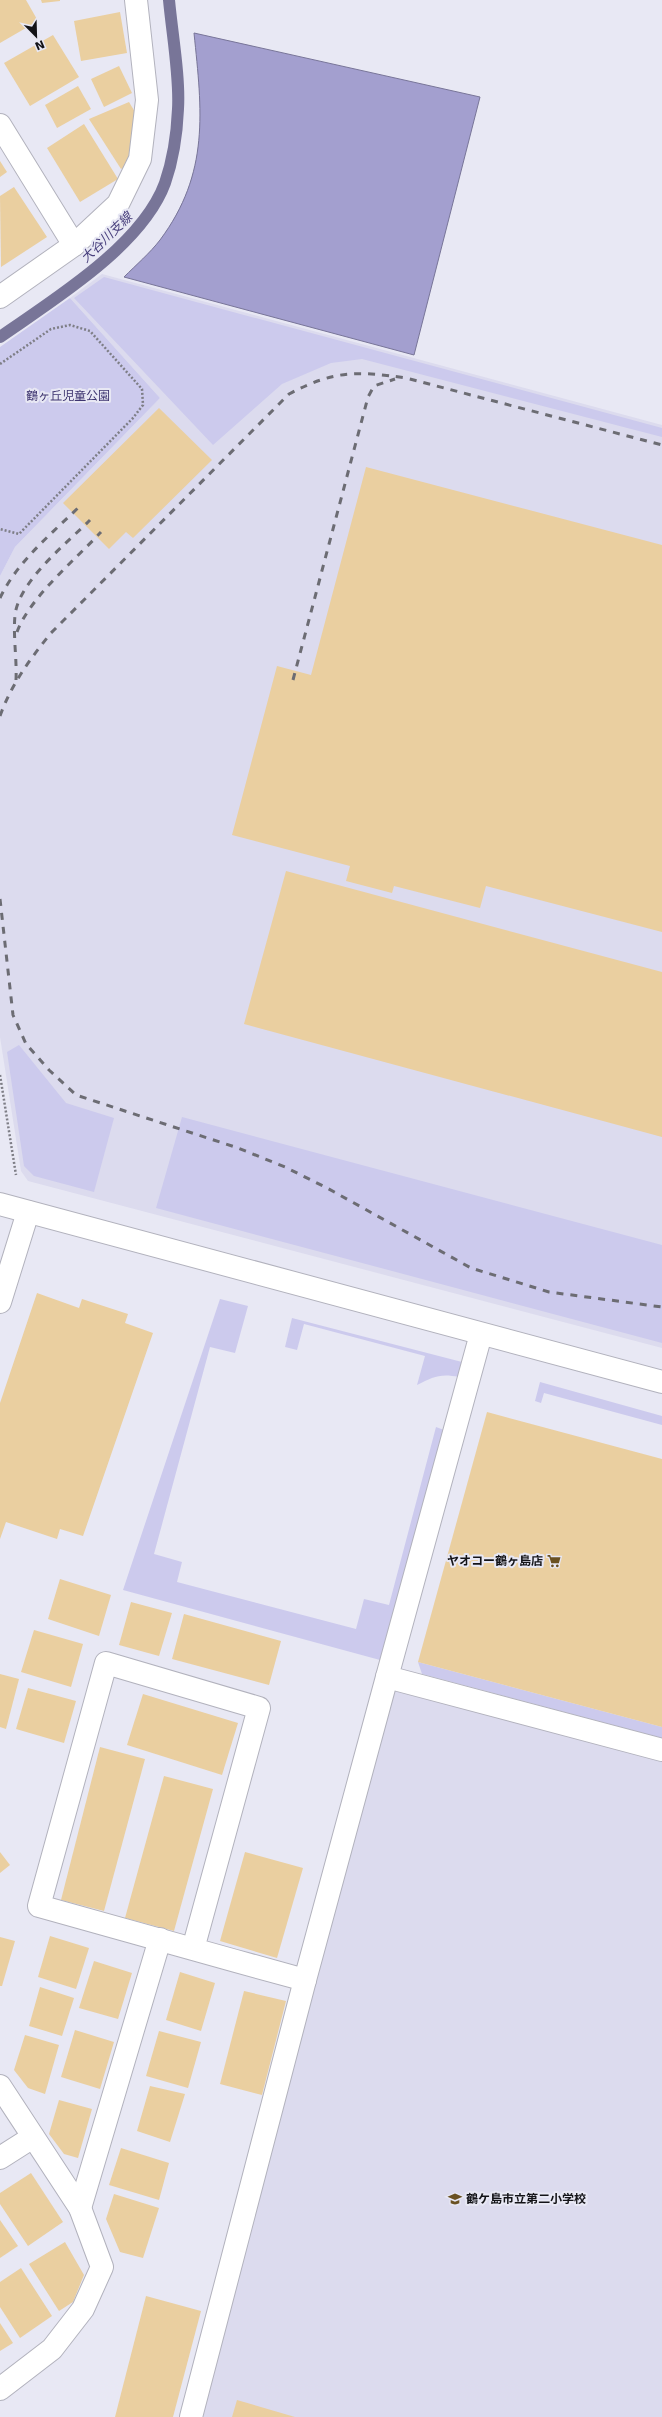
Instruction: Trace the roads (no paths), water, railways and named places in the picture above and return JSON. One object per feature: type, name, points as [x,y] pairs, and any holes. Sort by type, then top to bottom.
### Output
[{"type":"street","points":[[0,297],[74,246],[118,204],[140,159],[147,100],[136,0]]},
{"type":"street","points":[[0,125],[74,246]]},
{"type":"street","points":[[0,1204],[662,1382]]},
{"type":"street","points":[[0,1302],[28,1212]]},
{"type":"street","points":[[191,2417],[305,1980],[481,1334]]},
{"type":"street","points":[[193,1949],[259,1708],[106,1663],[38,1906],[160,1940],[305,1980]]},
{"type":"street","points":[[388,1677],[662,1750]]},
{"type":"street","points":[[80,2208],[160,1940]]},
{"type":"street","points":[[0,2086],[80,2208],[102,2267],[83,2309],[52,2349],[0,2389]]},
{"type":"street","points":[[0,2158],[33,2137]]},
{"type":"waterway","name":"大谷川支線","points":[[0,337],[69,289],[117,250],[137,228],[153,206],[165,183],[176,137],[178,96],[178,83],[169,0]]},
{"type":"railway","points":[[0,716],[15,683],[51,633],[289,394],[319,380],[346,374],[373,374],[406,378],[662,445]]},
{"type":"railway","points":[[293,680],[368,397],[374,386],[395,379]]},
{"type":"railway","points":[[0,598],[15,573],[25,561],[79,507]]},
{"type":"railway","points":[[16,680],[15,615],[18,602],[34,576],[90,520]]},
{"type":"railway","points":[[17,632],[23,619],[42,592],[101,532]]},
{"type":"railway","points":[[0,899],[13,1015],[26,1044],[49,1070],[76,1095],[238,1148],[285,1167],[327,1188],[471,1268],[549,1292],[662,1307]]},
{"type":"place","name":"ヤオコー鶴ヶ島店","points":[[554,1561]]},
{"type":"place","name":"鶴ケ島市立第二小学校","points":[[455,2199]]},
{"type":"park label","name":"鶴ヶ丘児童公園","points":[[68,396]]}]
